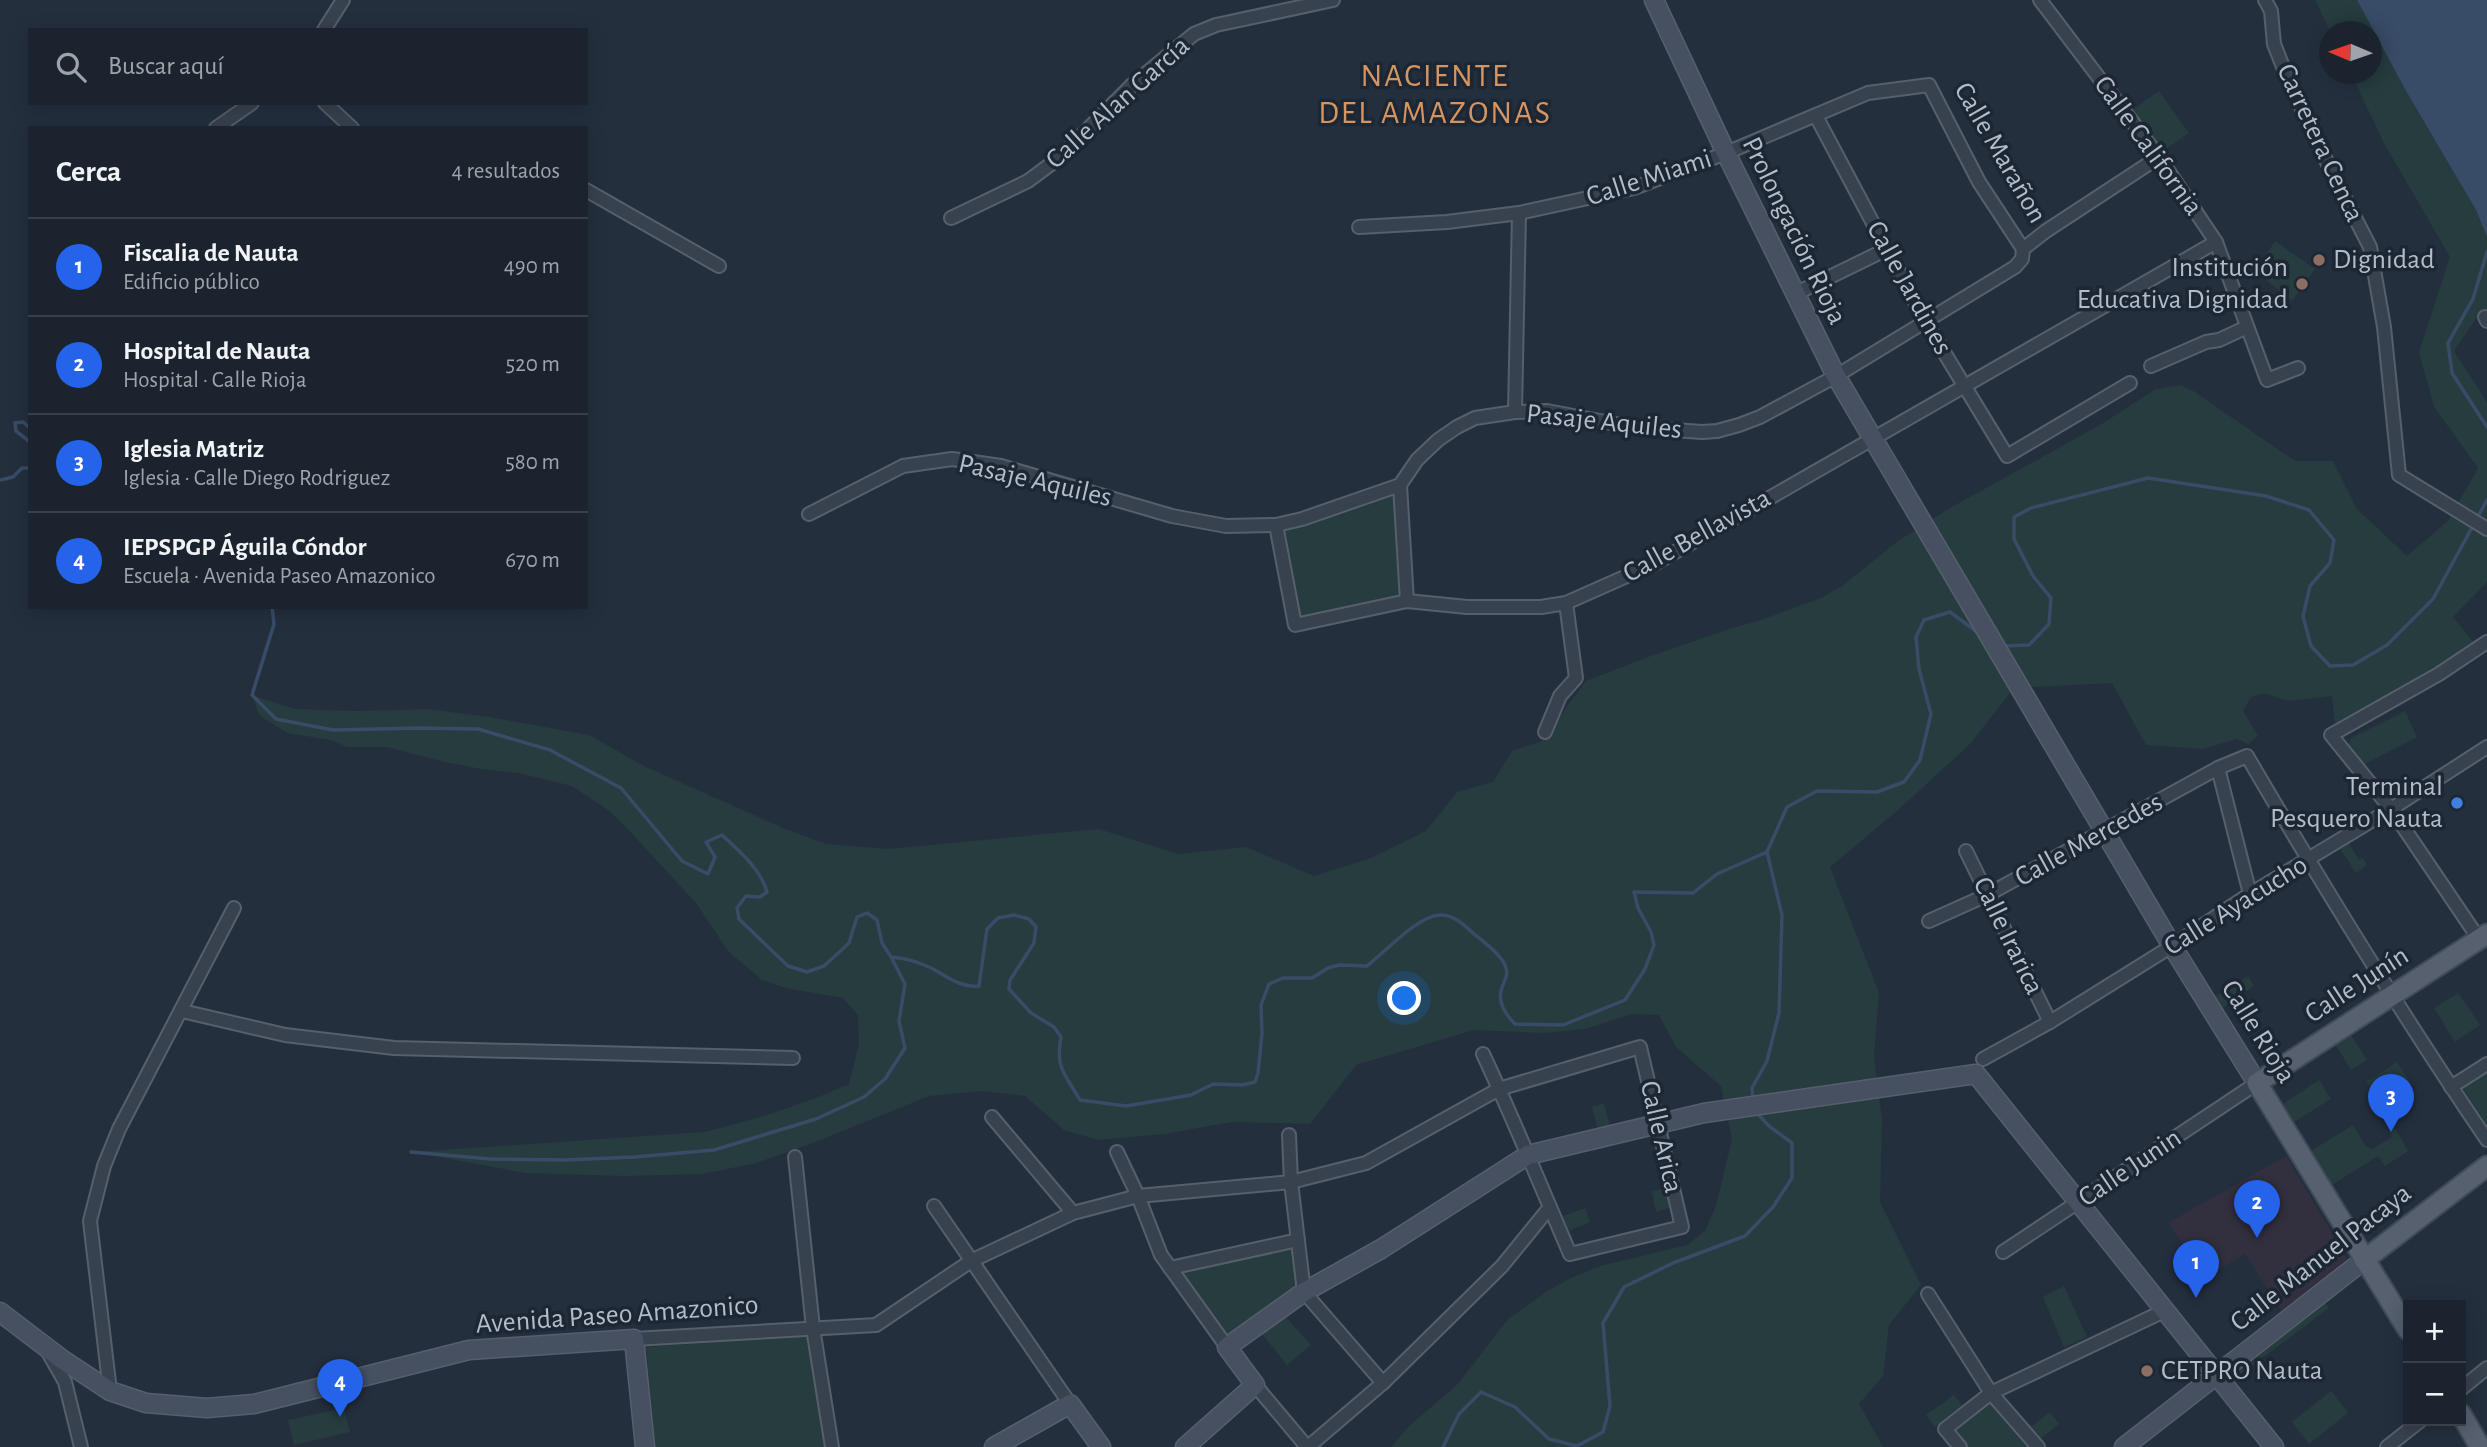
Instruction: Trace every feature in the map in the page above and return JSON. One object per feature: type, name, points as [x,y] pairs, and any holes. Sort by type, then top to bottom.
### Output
[{"type":"main road","name":"Calle Junín","points":[[2257,1083],[2484,941]]},
{"type":"main road","name":"Calle Rioja","points":[[2257,1083],[2403,1322]]},
{"type":"main road","name":"Calle Manuel Pacaya","points":[[2364,1260],[2487,1166]]},
{"type":"main road","points":[[2466,1423],[2480,1447]]},
{"type":"street","points":[[325,28],[342,0]]},
{"type":"street","name":"Calle Alan García","points":[[951,218],[1028,181],[1059,158],[1132,85],[1194,34],[1216,25],[1333,0]]},
{"type":"street","name":"Prolongación Rioja","points":[[1654,0],[1836,376],[2063,761]]},
{"type":"street","name":"Calle California","points":[[2040,0],[2160,157],[2216,242],[2267,380],[2298,368]]},
{"type":"street","name":"Carretera Cenca","points":[[2266,0],[2271,11],[2274,44],[2287,77],[2370,247],[2384,327],[2399,475],[2487,529]]},
{"type":"street","name":"Calle Miami","points":[[1359,227],[1437,223],[1519,214],[1634,188],[1726,153],[1868,93],[1928,85]]},
{"type":"street","name":"Calle Marañon","points":[[1928,85],[1984,188],[2023,246]]},
{"type":"street","points":[[219,126],[249,105]]},
{"type":"street","points":[[328,105],[350,126]]},
{"type":"street","name":"Calle Jardines","points":[[1816,116],[1925,321],[2007,456],[2130,383]]},
{"type":"street","name":"Pasaje Aquiles","points":[[809,514],[903,466],[952,458],[1001,466],[1172,516],[1226,526],[1276,525],[1335,509],[1400,485],[1417,460],[1457,427],[1475,418],[1515,412],[1547,411],[1632,427],[1717,432],[1760,417],[1836,376],[2015,267],[2022,259],[2023,246],[2160,157]]},
{"type":"street","points":[[588,191],[719,266]]},
{"type":"street","points":[[1515,412],[1519,214]]},
{"type":"street","name":"Calle Bellavista","points":[[1276,525],[1295,625],[1407,601],[1467,607],[1541,607],[1566,603],[1656,563],[1964,384],[2216,242]]},
{"type":"street","points":[[1795,294],[1887,249]]},
{"type":"street","points":[[2151,366],[2247,327]]},
{"type":"street","points":[[1400,485],[1407,601]]},
{"type":"street","points":[[1545,732],[1560,696],[1576,678],[1566,603]]},
{"type":"street","points":[[2484,941],[2391,809],[2331,735],[2439,674],[2487,642]]},
{"type":"street","name":"Calle Ayacucho","points":[[1983,1059],[2050,1022],[2487,747]]},
{"type":"street","name":"Calle Mercedes","points":[[1929,921],[1987,895],[2218,768],[2247,755],[2308,860]]},
{"type":"street","name":"Calle Rioja","points":[[2063,761],[2172,946],[2257,1083]]},
{"type":"street","points":[[2218,768],[2250,894]]},
{"type":"street","name":"Calle Irarica","points":[[1966,850],[2050,1022]]},
{"type":"street","points":[[2308,860],[2487,1140]]},
{"type":"street","points":[[110,1391],[90,1221],[104,1166],[119,1129],[234,908]]},
{"type":"street","points":[[181,1011],[285,1035],[394,1048],[793,1059]]},
{"type":"street","name":"Avenida Paseo Amazonico","points":[[0,1312],[110,1391],[146,1403],[207,1408],[254,1405],[469,1350],[876,1325],[971,1261],[1073,1213],[1138,1196],[1291,1182],[1366,1163],[1499,1089],[1640,1047]]},
{"type":"street","name":"Calle Arica","points":[[1550,1206],[1570,1254],[1682,1227],[1640,1047]]},
{"type":"street","points":[[1118,1152],[1161,1255],[1255,1385],[1308,1447],[1383,1383],[1502,1266],[1550,1206],[1483,1054]]},
{"type":"street","points":[[2451,1087],[2487,1064]]},
{"type":"street","points":[[1227,1347],[1304,1292],[1381,1249],[1528,1155],[1704,1113],[1976,1074],[2274,1447]]},
{"type":"street","name":"Calle Junin","points":[[2003,1252],[2257,1083]]},
{"type":"street","points":[[992,1117],[1073,1213]]},
{"type":"street","points":[[1289,1135],[1291,1182],[1304,1292],[1383,1383]]},
{"type":"street","points":[[794,1157],[813,1328],[832,1447]]},
{"type":"street","points":[[934,1206],[1101,1447]]},
{"type":"street","points":[[1170,1268],[1298,1240]]},
{"type":"street","name":"Calle Manuel Pacaya","points":[[2124,1447],[2364,1260]]},
{"type":"street","points":[[1928,1294],[1991,1393],[2038,1447]]},
{"type":"street","points":[[1960,1447],[1945,1429],[1991,1393],[2164,1311]]},
{"type":"street","points":[[634,1339],[645,1447]]},
{"type":"street","points":[[44,1346],[65,1382],[81,1447]]},
{"type":"street","points":[[2466,1385],[2487,1368]]},
{"type":"street","points":[[1185,1447],[1255,1385]]},
{"type":"street","points":[[994,1447],[1070,1404]]},
{"type":"street","points":[[2387,1447],[2414,1426]]},
{"type":"shaded area","points":[[2286,1156],[2346,1257],[2346,1262],[2282,1312],[2245,1254],[2206,1277],[2168,1223]]},
{"type":"green space","points":[[2315,0],[2357,0],[2368,21],[2325,21]]},
{"type":"green space","points":[[2382,46],[2476,210],[2487,237],[2487,314],[2483,308],[2454,351],[2487,402],[2487,582],[2453,617],[2475,644],[2450,662],[2335,726],[2332,696],[2288,701],[2264,693],[2251,697],[2243,711],[2258,736],[2248,744],[2237,739],[2203,749],[2146,745],[2112,683],[2014,688],[1970,744],[1897,811],[1830,867],[1879,993],[1874,1057],[1882,1120],[1880,1202],[1921,1285],[1889,1325],[1883,1376],[1859,1404],[1883,1447],[1391,1447],[1409,1426],[1457,1385],[1508,1319],[1546,1292],[1600,1266],[1687,1245],[1705,1231],[1716,1206],[1732,1139],[1721,1086],[1676,1047],[1659,1015],[1632,1014],[1585,1029],[1544,1033],[1474,1030],[1356,1065],[1310,1124],[1232,1122],[1164,1134],[1098,1140],[1064,1130],[1025,1096],[983,1091],[929,1096],[753,1164],[701,1174],[625,1176],[526,1173],[411,1152],[704,1132],[760,1117],[849,1084],[859,1044],[858,1015],[843,998],[786,988],[762,980],[729,952],[696,903],[624,825],[608,810],[572,786],[518,773],[441,761],[387,747],[347,747],[331,740],[287,733],[259,715],[252,695],[295,709],[427,709],[589,735],[646,767],[783,828],[826,844],[888,849],[1099,829],[1178,854],[1246,847],[1314,876],[1371,858],[1426,831],[1457,792],[1493,782],[1512,751],[1548,739],[1565,709],[1586,681],[1821,598],[1842,586],[1898,541],[1950,508],[2100,425],[2156,389],[2181,385],[2195,392],[2295,461],[2333,461],[2357,509],[2407,556],[2448,521],[2478,468],[2434,407],[2419,352],[2450,257],[2384,143],[2356,84],[2382,84]]},
{"type":"green space","points":[[2159,91],[2189,133],[2162,152],[2131,111]]},
{"type":"green space","points":[[2275,241],[2315,269],[2292,301],[2255,271]]},
{"type":"green space","points":[[1394,494],[1399,598],[1299,619],[1281,530]]},
{"type":"green space","points":[[2405,711],[2417,737],[2363,765],[2349,745],[2351,738]]},
{"type":"green space","points":[[2348,842],[2359,860],[2363,858],[2367,865],[2356,873],[2339,847]]},
{"type":"green space","points":[[2248,976],[2254,986],[2221,1009],[2214,997]]},
{"type":"green space","points":[[2458,993],[2480,1025],[2455,1042],[2434,1008]]},
{"type":"green space","points":[[2349,1032],[2367,1060],[2351,1070],[2334,1042]]},
{"type":"green space","points":[[2397,1062],[2411,1084],[2380,1103],[2366,1082]]},
{"type":"green space","points":[[2487,1071],[2487,1126],[2464,1086]]},
{"type":"green space","points":[[2319,1080],[2331,1099],[2291,1124],[2280,1106]]},
{"type":"green space","points":[[1604,1103],[1610,1127],[1598,1130],[1592,1107]]},
{"type":"green space","points":[[2353,1125],[2366,1147],[2372,1149],[2392,1137],[2389,1132],[2395,1128],[2408,1151],[2385,1166],[2378,1156],[2330,1186],[2309,1152]]},
{"type":"green space","points":[[1667,1188],[1672,1207],[1656,1212],[1652,1191]]},
{"type":"green space","points":[[1585,1208],[1590,1222],[1569,1231],[1563,1216]]},
{"type":"green space","points":[[1292,1246],[1299,1287],[1235,1334],[1225,1333],[1181,1271]]},
{"type":"green space","points":[[2064,1286],[2087,1337],[2064,1347],[2043,1297]]},
{"type":"green space","points":[[2324,1301],[2329,1308],[2233,1380],[2227,1374]]},
{"type":"green space","points":[[1284,1315],[1311,1345],[1287,1365],[1261,1333]]},
{"type":"green space","points":[[809,1336],[827,1447],[655,1447],[646,1347]]},
{"type":"green space","points":[[2331,1391],[2348,1413],[2309,1444],[2292,1422]]},
{"type":"green space","points":[[1954,1395],[1962,1405],[1935,1427],[1926,1415]]},
{"type":"green space","points":[[1989,1396],[2035,1447],[1967,1447],[1952,1428]]},
{"type":"green space","points":[[344,1408],[350,1432],[294,1445],[288,1420]]},
{"type":"green space","points":[[2050,1412],[2059,1424],[2039,1440],[2029,1428]]},
{"type":"water","points":[[2357,0],[2487,0],[2487,237],[2476,210],[2382,46],[2382,21],[2368,21]]},
{"type":"waterway","points":[[2487,252],[2473,299],[2448,343],[2452,373],[2487,427]]},
{"type":"waterway","points":[[28,426],[23,422],[15,423],[16,431],[28,440]]},
{"type":"waterway","points":[[0,480],[13,477],[22,468],[28,468]]},
{"type":"waterway","points":[[2003,646],[2029,645],[2049,624],[2051,598],[2033,576],[2014,539],[2014,517],[2031,508],[2148,478],[2266,496],[2309,510],[2334,540],[2330,563],[2310,586],[2303,616],[2311,646],[2330,666],[2353,665],[2387,645],[2433,599],[2487,500]]},
{"type":"waterway","points":[[272,609],[274,624],[252,695],[276,719],[333,730],[478,729],[550,750],[621,788],[682,861],[708,874],[715,857],[706,842],[722,835],[754,868],[767,892],[760,897],[746,896],[737,908],[739,919],[788,966],[807,972],[824,966],[849,943],[857,917],[867,913],[877,920],[882,943],[891,957],[920,963],[959,983],[979,986],[987,929],[998,918],[1014,915],[1029,919],[1036,927],[1034,943],[1010,980],[1009,989],[1031,1013],[1054,1027],[1061,1037],[1060,1064],[1080,1100],[1126,1106],[1191,1095],[1213,1084],[1242,1085],[1255,1082],[1262,1033],[1261,1005],[1269,984],[1283,978],[1312,978],[1339,965],[1367,966],[1413,927],[1433,916],[1452,917],[1460,922],[1503,961],[1507,972],[1501,1000],[1506,1013],[1515,1024],[1563,1025],[1625,1000],[1645,969],[1654,945],[1634,892],[1693,893],[1717,874],[1767,852]]},
{"type":"waterway","points":[[1753,1100],[1752,1088],[1767,1061],[1779,1013],[1782,915],[1767,852],[1787,807],[1817,791],[1877,792],[1904,782],[1920,760],[1931,714],[1919,669],[1916,637],[1924,620],[1950,612],[1981,635]]},
{"type":"waterway","points":[[411,1152],[490,1159],[635,1157],[714,1150],[816,1119],[864,1097],[885,1079],[905,1048],[899,1021],[905,984],[891,957]]},
{"type":"waterway","points":[[1443,1447],[1459,1414],[1481,1392],[1515,1407],[1549,1439],[1577,1446],[1603,1432],[1610,1406],[1603,1323],[1624,1287],[1673,1263],[1745,1236],[1773,1207],[1792,1178],[1792,1143],[1769,1126],[1755,1111]]},
{"type":"place","name":"Dignidad","points":[[2319,260]]},
{"type":"place","name":"Institución Educativa Dignidad","points":[[2302,284]]},
{"type":"place","name":"Terminal Pesquero Nauta","points":[[2457,803]]},
{"type":"place","name":"Iglesia Matriz","points":[[2391,1132]]},
{"type":"place","name":"Hospital de Nauta","points":[[2257,1238]]},
{"type":"place","name":"Fiscalia de Nauta","points":[[2196,1298]]},
{"type":"place","name":"CETPRO Nauta","points":[[2147,1371]]},
{"type":"place","name":"IEPSPGP Águila Cóndor","points":[[340,1417]]},
{"type":"district","name":"NACIENTE DEL AMAZONAS","points":[[1435,94]]}]
